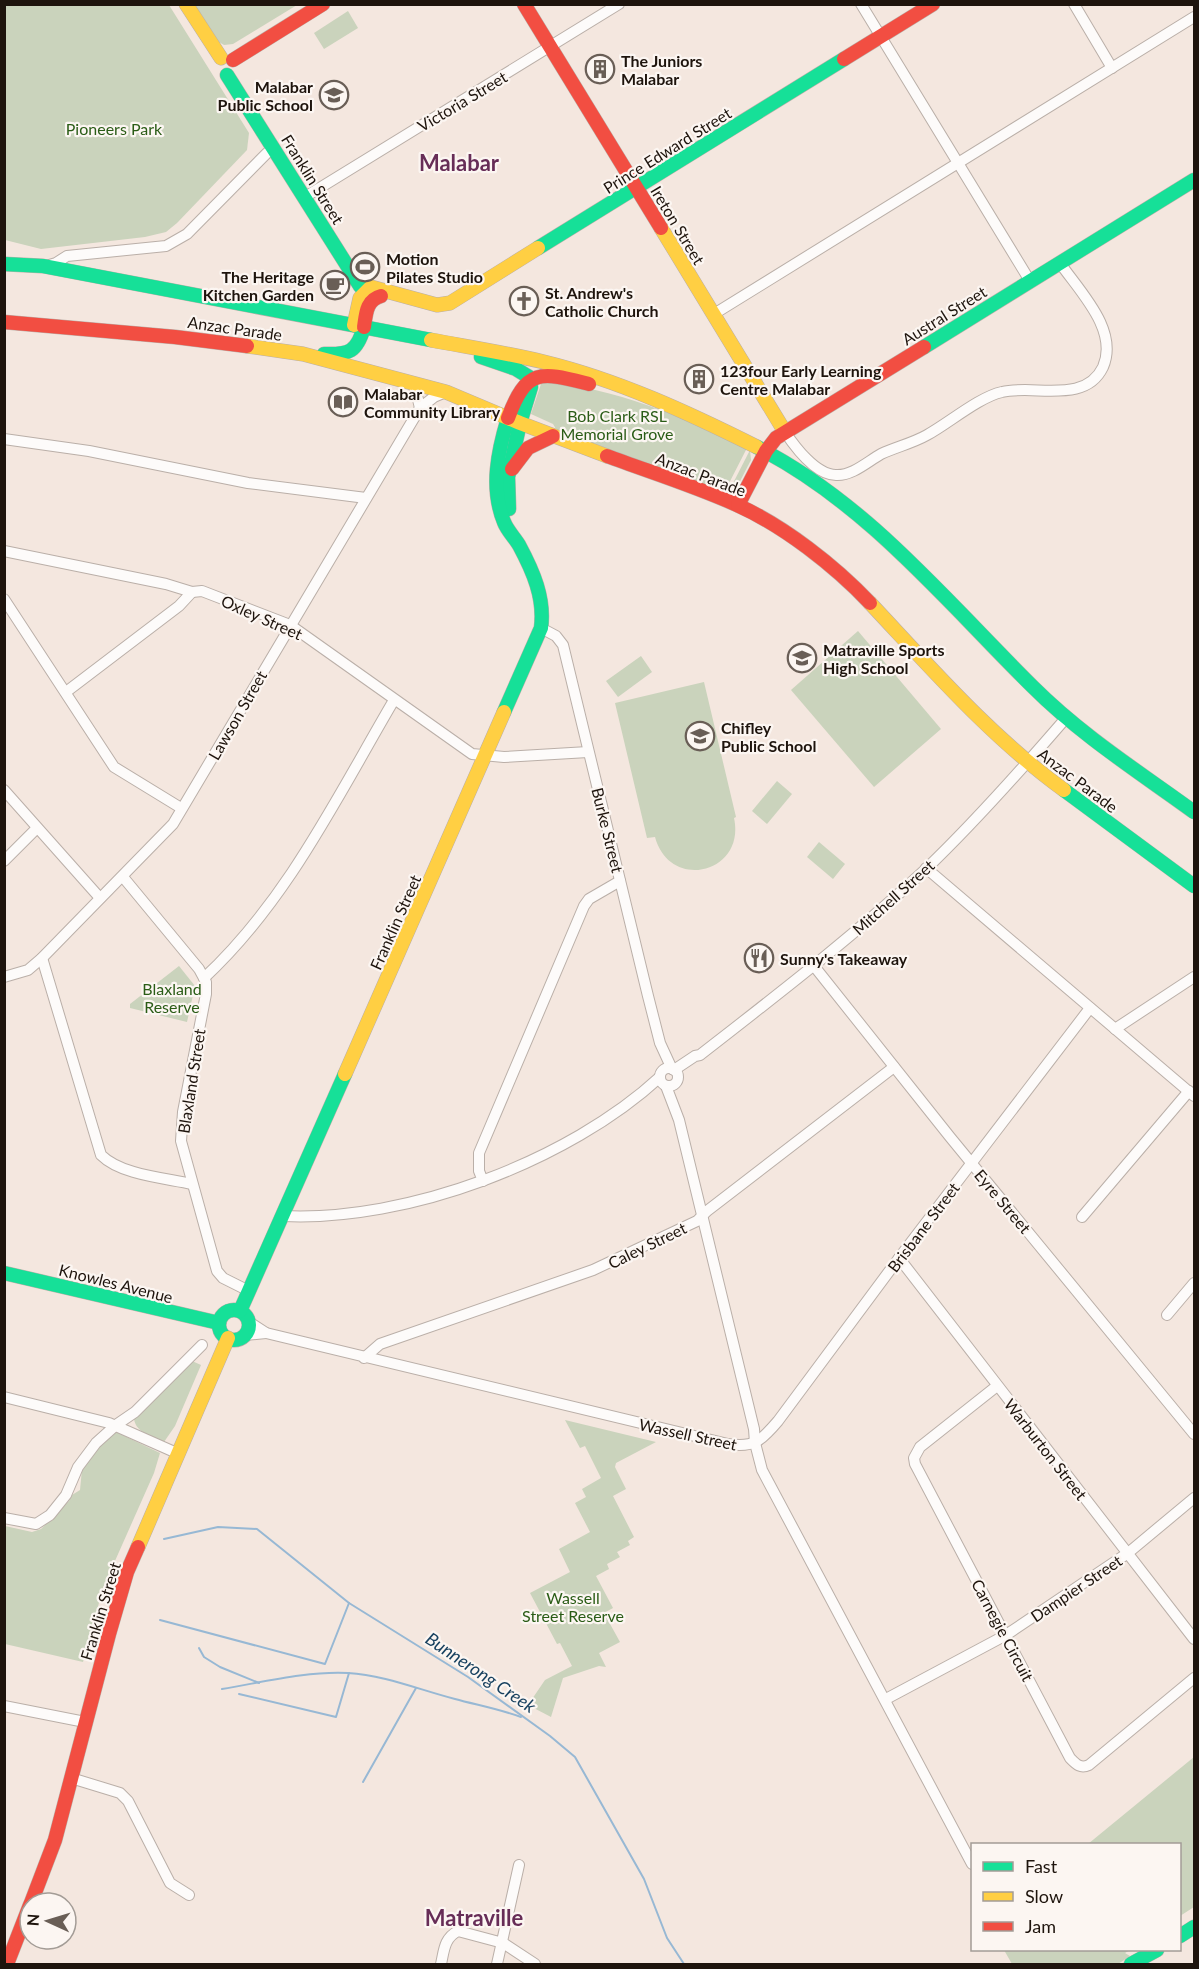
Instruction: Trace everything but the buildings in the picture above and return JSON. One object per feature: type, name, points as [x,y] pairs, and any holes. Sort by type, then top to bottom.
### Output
[{"type":"street","points":[[186,4],[227,59],[322,4]]},
{"type":"street","name":"Ireton Street","points":[[524,4],[785,432]]},
{"type":"street","name":"Victoria Street","points":[[305,197],[619,4]]},
{"type":"street","points":[[861,4],[1030,281]]},
{"type":"street","name":"Prince Edward Street","points":[[369,294],[374,287],[437,305],[450,303],[933,4]]},
{"type":"street","points":[[1074,4],[1112,68]]},
{"type":"street","points":[[714,314],[1194,17]]},
{"type":"street","name":"Franklin Street","points":[[227,59],[234,68],[232,73],[227,75],[360,286],[369,294]]},
{"type":"street","points":[[43,266],[56,263],[67,256],[166,246],[187,234],[267,153],[274,149]]},
{"type":"street","name":"Austral Street","points":[[738,505],[776,438],[1194,180]]},
{"type":"street","points":[[785,432],[818,468],[828,474],[838,476],[927,435],[997,393],[1010,390],[1072,390],[1089,382],[1104,364],[1107,347],[1106,333],[1101,321],[1060,262]]},
{"type":"street","name":"Anzac Parade","points":[[4,264],[43,266],[554,364],[625,387],[713,425],[814,480],[885,538],[960,610],[1033,687],[1066,718],[1194,813]]},
{"type":"street","points":[[369,294],[358,304],[359,326],[351,341],[351,351],[358,359],[391,376]]},
{"type":"street","name":"Anzac Parade","points":[[4,322],[175,337],[303,354],[446,392],[514,421],[738,505],[789,535],[834,569],[861,594],[966,705],[1027,763],[1194,886]]},
{"type":"street","points":[[439,341],[522,371],[530,381],[531,387],[514,421]]},
{"type":"street","points":[[303,354],[337,355],[351,351]]},
{"type":"street","points":[[530,381],[549,377],[625,387]]},
{"type":"street","points":[[412,382],[417,391],[420,408]]},
{"type":"street","name":"Lawson Street","points":[[4,977],[28,970],[42,958],[173,824],[420,408],[434,397],[446,392]]},
{"type":"street","name":"Franklin Street","points":[[514,421],[507,478],[507,500],[517,543]]},
{"type":"street","name":"Franklin Street","points":[[245,1323],[249,1291],[541,628],[543,611],[538,589],[505,523],[497,490],[498,462],[514,421]]},
{"type":"street","points":[[507,478],[524,450],[533,443],[553,436]]},
{"type":"street","points":[[4,438],[89,451],[248,483],[366,498]]},
{"type":"street","name":"Oxley Street","points":[[4,551],[192,591],[202,591],[290,625],[467,753],[486,756]]},
{"type":"street","points":[[66,692],[179,606],[192,591]]},
{"type":"street","points":[[4,599],[114,767],[181,808]]},
{"type":"street","name":"Burke Street","points":[[541,628],[556,636],[563,645],[754,1429],[755,1443]]},
{"type":"street","points":[[123,877],[204,978],[220,963],[261,915],[306,852],[394,700]]},
{"type":"street","name":"Mitchell Street","points":[[283,1216],[340,1215],[450,1193],[518,1168],[626,1106],[634,1104],[669,1078],[698,1061],[700,1055],[814,966],[926,868],[1027,763],[1066,718]]},
{"type":"street","points":[[486,756],[588,752]]},
{"type":"street","points":[[4,790],[100,898]]},
{"type":"street","points":[[4,861],[37,828]]},
{"type":"street","points":[[926,868],[1192,1094],[1082,1217]]},
{"type":"street","points":[[483,1181],[479,1171],[479,1153],[584,906],[589,899],[620,881]]},
{"type":"street","points":[[42,958],[101,1155],[119,1168],[192,1184]]},
{"type":"street","name":"Eyre Street","points":[[814,966],[971,1163],[1194,1434]]},
{"type":"street","points":[[1115,1029],[1194,977]]},
{"type":"street","name":"Blaxland Street","points":[[204,978],[206,994],[183,1112],[181,1141],[219,1275],[249,1291]]},
{"type":"street","name":"Brisbane Street","points":[[755,1443],[778,1421],[1090,1008]]},
{"type":"street","name":"Caley Street","points":[[364,1358],[380,1344],[602,1267],[702,1217],[894,1067]]},
{"type":"street","name":"Warburton Street","points":[[899,1258],[1194,1639]]},
{"type":"street","name":"Knowles Avenue","points":[[4,1273],[219,1323]]},
{"type":"street","points":[[1167,1315],[1194,1283]]},
{"type":"street","points":[[236,1310],[245,1323],[237,1339],[228,1338],[220,1330],[219,1323],[226,1312],[236,1310]]},
{"type":"street","name":"Wassell Street","points":[[245,1323],[266,1333],[364,1358],[728,1444],[742,1446],[755,1443],[762,1470],[971,1862]]},
{"type":"street","name":"Franklin Street","points":[[35,1891],[55,1840],[127,1572],[228,1338]]},
{"type":"street","points":[[4,1518],[36,1524],[42,1521],[66,1495],[78,1467],[96,1443],[135,1412],[202,1345]]},
{"type":"street","name":"Carnegie Circuit","points":[[998,1386],[920,1448],[914,1458],[915,1464],[1070,1758],[1077,1765],[1084,1767],[1089,1765],[1194,1677]]},
{"type":"street","points":[[4,1397],[95,1418],[116,1425],[179,1454]]},
{"type":"street","name":"Dampier Street","points":[[886,1699],[1006,1635],[1128,1553],[1194,1498]]},
{"type":"street","points":[[4,1706],[85,1722]]},
{"type":"street","points":[[71,1778],[120,1793],[128,1801],[170,1883],[189,1895]]},
{"type":"street","points":[[497,1965],[519,1865]]},
{"type":"street","points":[[1181,1935],[1194,1927]]},
{"type":"street","points":[[441,1965],[446,1941],[458,1931],[503,1943],[535,1965]]},
{"type":"street","name":"Franklin Street","points":[[7,1965],[18,1936]]},
{"type":"street","points":[[1131,1965],[1155,1951]]},
{"type":"green space","name":"Pioneers Park","points":[[4,5],[169,5],[249,133],[247,150],[166,232],[145,237],[41,249],[5,240]]},
{"type":"green space","points":[[195,5],[297,5],[233,44],[224,45],[219,42]]},
{"type":"green space","points":[[348,11],[358,28],[324,49],[314,33]]},
{"type":"green space","name":"Bob Clark RSL Memorial Grove","points":[[542,381],[596,390],[648,405],[747,448],[724,493],[556,429],[553,424],[531,414]]},
{"type":"green space","points":[[750,450],[751,460],[735,491],[728,493]]},
{"type":"green space","points":[[858,631],[941,729],[874,787],[791,690]]},
{"type":"green space","points":[[641,656],[652,672],[618,697],[606,681]]},
{"type":"green space","points":[[704,682],[736,817],[734,818],[735,837],[729,852],[718,863],[705,869],[690,870],[675,865],[663,854],[655,837],[647,838],[615,703]]},
{"type":"green space","points":[[777,781],[792,794],[767,824],[752,811]]},
{"type":"green space","points":[[819,842],[845,864],[833,879],[807,857]]},
{"type":"green space","name":"Blaxland Reserve","points":[[179,966],[195,986],[187,1022],[130,1008],[130,1004]]},
{"type":"green space","points":[[192,1361],[201,1365],[175,1426],[164,1442],[141,1431],[134,1419]]},
{"type":"green space","name":"Wassell Street Reserve","points":[[565,1420],[656,1442],[616,1463],[615,1467],[626,1489],[613,1496],[634,1537],[628,1541],[630,1545],[617,1552],[620,1557],[607,1564],[609,1569],[596,1576],[613,1608],[604,1613],[620,1642],[599,1653],[606,1667],[599,1666],[563,1678],[551,1717],[528,1705],[545,1680],[572,1666],[560,1643],[557,1644],[530,1593],[570,1572],[559,1549],[590,1532],[575,1503],[586,1497],[582,1489],[601,1478],[585,1446],[580,1448]]},
{"type":"green space","points":[[116,1432],[160,1453],[154,1473],[103,1588],[83,1662],[5,1644],[5,1526],[32,1532],[41,1529],[69,1501],[72,1495],[80,1490],[82,1469],[94,1452],[112,1433]]},
{"type":"green space","points":[[1194,1757],[1194,1907],[1181,1915],[1181,1843],[1089,1843]]},
{"type":"green space","points":[[1005,1951],[1128,1951],[1125,1953],[1130,1956],[1118,1964],[1012,1964]]},
{"type":"waterway","name":"Bunnerong Creek","points":[[164,1539],[218,1527],[257,1529],[349,1603],[468,1677],[550,1736],[575,1757],[644,1879],[667,1938],[684,1964]]},
{"type":"waterway","points":[[160,1620],[325,1664],[349,1603]]},
{"type":"waterway","points":[[199,1648],[204,1657],[220,1667],[259,1683]]},
{"type":"waterway","points":[[239,1694],[336,1717],[349,1673]]},
{"type":"waterway","points":[[222,1689],[301,1675],[361,1674],[521,1717]]},
{"type":"waterway","points":[[363,1782],[416,1688]]},
{"type":"traffic: fast","points":[[538,248],[844,59]]},
{"type":"traffic: fast","points":[[227,75],[360,286],[373,298]]},
{"type":"traffic: fast","points":[[924,347],[1194,180]]},
{"type":"traffic: fast","points":[[4,264],[43,266],[431,340]]},
{"type":"traffic: fast","points":[[324,354],[340,354],[351,350],[358,342],[364,327]]},
{"type":"traffic: fast","points":[[481,357],[516,369],[529,377],[531,387],[520,423]]},
{"type":"traffic: fast","points":[[504,712],[541,628],[542,617],[533,575],[519,545],[505,525],[497,496],[497,470],[508,418]]},
{"type":"traffic: fast","points":[[509,509],[508,477],[520,423]]},
{"type":"traffic: fast","points":[[757,447],[797,470],[870,525],[904,556],[1051,705],[1194,812]]},
{"type":"traffic: fast","points":[[1064,790],[1194,886]]},
{"type":"traffic: fast","points":[[240,1311],[345,1074]]},
{"type":"traffic: fast","points":[[4,1273],[219,1323]]},
{"type":"traffic: fast","points":[[234,1310],[245,1314],[249,1325],[245,1336],[234,1340],[223,1336],[219,1325],[223,1314],[234,1310]]},
{"type":"traffic: fast","points":[[1181,1935],[1194,1927]]},
{"type":"traffic: fast","points":[[1131,1964],[1155,1951]]},
{"type":"traffic: slow","points":[[186,4],[221,58]]},
{"type":"traffic: slow","points":[[661,228],[785,432]]},
{"type":"traffic: slow","points":[[354,325],[360,298],[371,287],[437,305],[450,303],[538,248]]},
{"type":"traffic: slow","points":[[431,340],[572,369],[679,410],[757,447]]},
{"type":"traffic: slow","points":[[247,346],[303,354],[446,392],[607,456]]},
{"type":"traffic: slow","points":[[870,603],[987,725],[1064,790]]},
{"type":"traffic: slow","points":[[345,1074],[504,712]]},
{"type":"traffic: slow","points":[[138,1547],[228,1338]]},
{"type":"traffic: jam","points":[[233,60],[323,4]]},
{"type":"traffic: jam","points":[[524,4],[661,228]]},
{"type":"traffic: jam","points":[[844,59],[933,4]]},
{"type":"traffic: jam","points":[[364,327],[370,304],[381,296]]},
{"type":"traffic: jam","points":[[4,322],[175,337],[247,346]]},
{"type":"traffic: jam","points":[[738,505],[766,451],[776,438],[924,347]]},
{"type":"traffic: jam","points":[[508,418],[522,389],[538,377],[559,377],[589,384]]},
{"type":"traffic: jam","points":[[512,469],[528,448],[553,436]]},
{"type":"traffic: jam","points":[[607,456],[737,505],[773,524],[808,548],[870,603]]},
{"type":"traffic: jam","points":[[36,1891],[55,1840],[109,1634],[127,1572],[138,1547]]},
{"type":"traffic: jam","points":[[7,1964],[18,1936]]},
{"type":"place","name":"The Juniors Malabar","points":[[600,69]]},
{"type":"place","name":"Malabar Public School","points":[[334,95]]},
{"type":"place","name":"Motion Pilates Studio","points":[[365,267]]},
{"type":"place","name":"The Heritage Kitchen Garden","points":[[335,285]]},
{"type":"place","name":"St. Andrew's Catholic Church","points":[[524,301]]},
{"type":"place","name":"123four Early Learning Centre Malabar","points":[[699,379]]},
{"type":"place","name":"Malabar Community Library","points":[[343,402]]},
{"type":"place","name":"Matraville Sports High School","points":[[802,658]]},
{"type":"place","name":"Chifley Public School","points":[[700,736]]},
{"type":"place","name":"Sunny's Takeaway","points":[[759,958]]},
{"type":"district","name":"Malabar","points":[[459,162]]},
{"type":"district","name":"Matraville","points":[[474,1917]]}]
